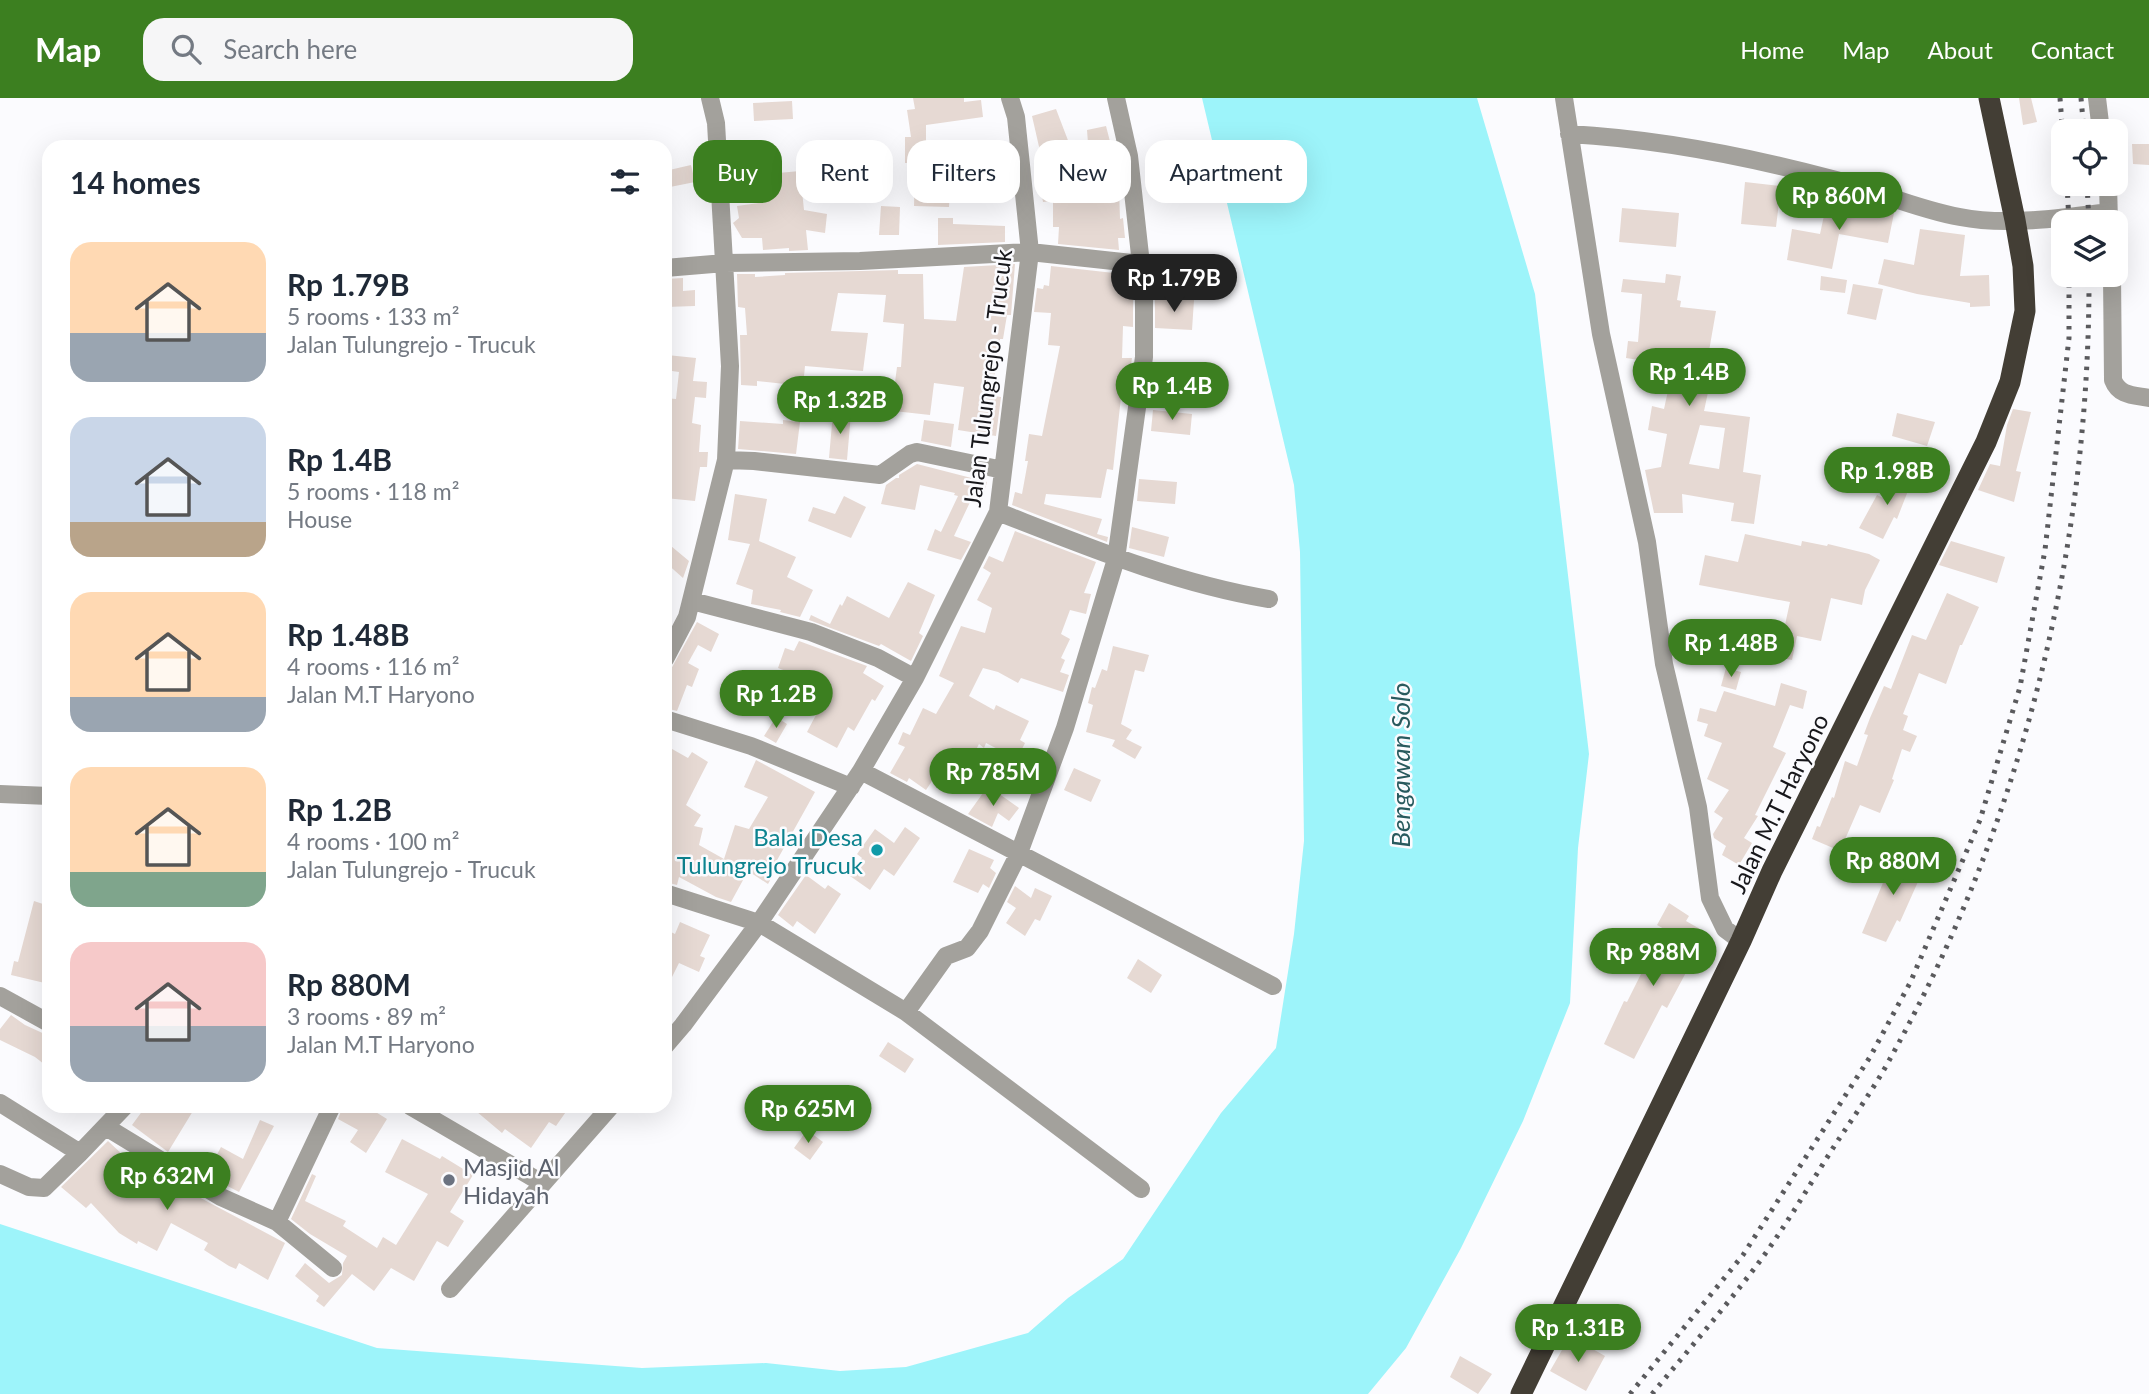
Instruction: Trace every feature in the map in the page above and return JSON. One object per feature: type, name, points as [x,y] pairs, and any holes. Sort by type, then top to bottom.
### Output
[{"type":"highway","name":"Jalan M.T Haryono","points":[[1521,1394],[1741,941],[1772,871],[1968,478],[2010,382],[2025,311],[2022,266],[1989,98]]},
{"type":"street","points":[[672,644],[687,617],[692,601],[726,460],[730,366],[716,123],[710,98]]},
{"type":"street","name":"Jalan Tulungrejo - Trucuk","points":[[672,1038],[759,923],[861,771],[915,678],[998,512],[1030,252],[1020,140],[1010,98]]},
{"type":"street","points":[[906,1012],[946,956],[967,948],[974,941],[1019,853],[1065,728],[1116,559],[1144,357],[1144,274],[1129,156],[1116,98]]},
{"type":"street","points":[[1564,98],[1601,334],[1647,541],[1664,664],[1698,807],[1710,898],[1725,929],[1741,941]]},
{"type":"street","points":[[2097,98],[2100,119]]},
{"type":"street","points":[[1569,134],[1620,137],[1747,159],[1832,179],[1961,218],[2051,219]]},
{"type":"street","points":[[672,267],[724,262],[860,261],[1030,252],[1141,264]]},
{"type":"street","points":[[2112,287],[2113,380],[2116,389],[2124,394],[2149,398]]},
{"type":"street","points":[[726,460],[880,475],[917,452],[1003,470]]},
{"type":"street","points":[[998,512],[1116,559],[1218,591],[1269,599]]},
{"type":"street","points":[[692,601],[811,632],[877,658],[915,678]]},
{"type":"street","points":[[672,721],[751,746],[850,787]]},
{"type":"street","points":[[861,771],[1273,986]]},
{"type":"street","points":[[0,794],[42,796]]},
{"type":"street","points":[[672,895],[759,923],[906,1012],[1141,1189]]},
{"type":"street","points":[[0,996],[42,1019]]},
{"type":"street","points":[[0,1103],[80,1153]]},
{"type":"street","points":[[0,1174],[29,1187],[44,1188],[119,1113]]},
{"type":"street","points":[[277,1222],[329,1113]]},
{"type":"street","points":[[422,1113],[542,1184]]},
{"type":"street","points":[[450,1289],[605,1113]]},
{"type":"street","points":[[106,1127],[221,1197],[277,1222],[333,1268]]},
{"type":"water","name":"Bengawan Solo","points":[[1202,98],[1477,98],[1535,294],[1589,754],[1578,848],[1570,1003],[1523,1121],[1461,1248],[1406,1348],[1368,1394],[0,1394],[0,1224],[377,1348],[642,1368],[766,1363],[840,1371],[906,1367],[1028,1333],[1068,1298],[1123,1259],[1221,1113],[1276,1048],[1294,934],[1304,841],[1300,552],[1294,485],[1227,203],[1307,203],[1307,140],[1212,140]]},
{"type":"building","points":[[913,98],[964,98],[964,102],[981,100],[983,117],[926,125],[926,140],[907,140],[905,163],[905,137],[911,137],[907,110],[915,109]]},
{"type":"building","points":[[2019,98],[2031,98],[2037,122],[2023,125]]},
{"type":"building","points":[[792,101],[793,119],[754,121],[753,103]]},
{"type":"building","points":[[1056,109],[1068,140],[1037,140],[1032,116]]},
{"type":"building","points":[[1106,126],[1110,140],[1088,140],[1087,130]]},
{"type":"building","points":[[2132,144],[2149,144],[2149,165],[2133,164]]},
{"type":"building","points":[[691,165],[693,182],[672,187],[672,169]]},
{"type":"building","points":[[796,171],[796,203],[803,203],[804,210],[827,214],[825,233],[806,230],[808,250],[763,250],[762,238],[742,238],[733,223],[739,218],[737,206],[782,203],[782,173]]},
{"type":"building","points":[[1745,182],[1781,186],[1776,227],[1741,224]]},
{"type":"building","points":[[1828,197],[1894,213],[1888,243],[1839,234],[1832,269],[1787,260],[1792,229],[1820,234]]},
{"type":"building","points":[[914,203],[949,203],[949,207],[914,206]]},
{"type":"building","points":[[1053,203],[1119,203],[1125,238],[1118,238],[1119,250],[1058,244],[1059,227],[1053,227]]},
{"type":"building","points":[[881,206],[900,207],[899,235],[879,235]]},
{"type":"building","points":[[1622,208],[1679,213],[1676,247],[1619,242]]},
{"type":"building","points":[[938,218],[953,218],[953,224],[1005,226],[1005,242],[938,245]]},
{"type":"building","points":[[1920,229],[1965,235],[1960,276],[1989,275],[1990,306],[1970,307],[1970,303],[1878,284],[1884,259],[1914,265]]},
{"type":"building","points":[[1015,264],[1011,315],[1007,315],[1003,339],[1000,339],[994,379],[997,379],[994,396],[1001,397],[996,436],[958,430],[964,387],[934,383],[930,415],[849,406],[851,385],[894,390],[897,367],[901,367],[904,324],[883,322],[886,295],[838,293],[831,331],[868,333],[863,371],[805,366],[803,386],[757,381],[757,386],[741,385],[740,335],[747,335],[745,308],[738,307],[737,274],[755,274],[755,277],[785,273],[898,270],[898,274],[923,274],[924,319],[956,321],[964,267]]},
{"type":"building","points":[[1051,266],[1123,274],[1123,280],[1133,281],[1133,327],[1123,326],[1122,358],[1132,358],[1129,379],[1123,379],[1113,470],[1107,469],[1101,498],[1046,494],[1044,504],[1102,519],[1097,534],[1108,537],[1107,542],[1012,505],[1015,492],[1022,494],[1028,461],[1025,461],[1029,434],[1042,436],[1060,346],[1048,345],[1051,313],[1034,312],[1037,288],[1049,286]]},
{"type":"building","points":[[1666,274],[1681,276],[1677,300],[1681,301],[1680,307],[1716,311],[1709,351],[1706,350],[1702,381],[1710,383],[1704,411],[1750,417],[1743,472],[1761,475],[1754,524],[1731,521],[1734,503],[1682,494],[1683,513],[1654,513],[1645,470],[1661,467],[1667,434],[1648,430],[1652,406],[1664,409],[1671,377],[1637,373],[1639,360],[1626,358],[1628,341],[1638,342],[1642,294],[1621,292],[1623,279],[1665,283]],"holes":[[[1700,425],[1725,428],[1719,469],[1689,464]]]},
{"type":"building","points":[[1821,276],[1847,280],[1845,293],[1820,290]]},
{"type":"building","points":[[683,278],[683,291],[695,290],[695,306],[672,307],[672,279]]},
{"type":"building","points":[[1853,284],[1883,289],[1876,320],[1847,314]]},
{"type":"building","points":[[1155,299],[1194,300],[1192,330],[1155,328]]},
{"type":"building","points":[[672,356],[696,358],[693,381],[707,382],[706,398],[695,397],[692,423],[701,425],[699,452],[708,452],[707,467],[700,467],[695,501],[672,499],[672,399],[676,399],[679,372],[672,371]]},
{"type":"building","points":[[2013,409],[2031,412],[2016,471],[2021,472],[2014,502],[1978,490],[1990,464],[2000,466],[2007,425]]},
{"type":"building","points":[[1153,410],[1192,414],[1190,435],[1151,431]]},
{"type":"building","points":[[833,412],[851,413],[847,460],[829,458]]},
{"type":"building","points":[[1897,413],[1935,422],[1927,446],[1892,436]]},
{"type":"building","points":[[783,420],[800,422],[796,454],[738,449],[740,421],[783,424]]},
{"type":"building","points":[[924,420],[954,424],[951,447],[921,441]]},
{"type":"building","points":[[917,464],[987,482],[981,503],[971,500],[954,536],[971,542],[961,560],[927,550],[935,529],[941,532],[958,496],[954,495],[955,493],[920,485],[915,510],[881,504],[886,485]]},
{"type":"building","points":[[1895,472],[1913,478],[1897,519],[1894,517],[1883,539],[1859,528],[1877,495],[1885,499]]},
{"type":"building","points":[[1139,479],[1177,482],[1175,504],[1137,501]]},
{"type":"building","points":[[735,494],[767,499],[759,541],[796,557],[787,577],[813,590],[800,617],[751,604],[753,590],[736,584],[750,544],[728,540]]},
{"type":"building","points":[[844,496],[866,507],[851,538],[808,521],[813,507],[835,514]]},
{"type":"building","points":[[1132,527],[1169,537],[1164,557],[1129,548]]},
{"type":"building","points":[[1015,531],[1096,562],[1084,593],[1091,594],[1086,614],[1070,610],[1061,634],[1070,639],[1061,658],[1065,660],[1060,672],[1069,675],[1063,692],[1021,678],[1018,683],[998,672],[983,668],[969,696],[994,710],[996,705],[1029,721],[1020,740],[1025,743],[1017,759],[986,743],[984,748],[979,744],[959,783],[938,772],[926,790],[909,778],[907,782],[890,773],[905,747],[898,744],[903,732],[910,735],[923,708],[936,714],[954,683],[939,676],[961,626],[985,633],[992,608],[977,600],[991,573],[983,568],[989,556],[1003,562]]},
{"type":"building","points":[[1745,534],[1801,546],[1802,541],[1827,546],[1828,544],[1869,554],[1880,560],[1865,590],[1862,605],[1831,598],[1821,641],[1797,636],[1792,660],[1758,654],[1761,639],[1781,643],[1790,602],[1699,585],[1705,555],[1738,562]]},
{"type":"building","points":[[1951,541],[2005,557],[1997,583],[1939,565]]},
{"type":"building","points":[[672,547],[689,561],[683,578],[672,568]]},
{"type":"building","points":[[908,582],[935,595],[919,633],[923,636],[911,661],[881,644],[879,646],[809,620],[811,615],[830,624],[847,596],[889,618]]},
{"type":"building","points":[[1947,593],[1979,607],[1960,645],[1946,684],[1919,673],[1903,714],[1908,716],[1903,730],[1917,736],[1910,752],[1902,749],[1892,779],[1894,780],[1880,813],[1860,805],[1840,851],[1812,839],[1832,797],[1834,798],[1845,761],[1857,766],[1868,735],[1864,734],[1884,686],[1891,689],[1912,635],[1926,640]]},
{"type":"building","points":[[697,622],[719,634],[711,652],[698,645],[688,663],[699,669],[692,687],[687,685],[677,711],[672,710],[672,667]]},
{"type":"building","points":[[799,641],[867,666],[863,673],[884,686],[875,701],[872,699],[854,731],[848,727],[837,748],[807,732],[818,711],[813,708],[815,706],[787,692],[796,675],[778,668],[785,648],[794,651]]},
{"type":"building","points":[[1113,646],[1149,655],[1144,672],[1135,670],[1121,724],[1132,730],[1126,739],[1142,747],[1135,759],[1112,746],[1115,740],[1086,732],[1093,705],[1088,703],[1092,687],[1095,688],[1102,669],[1107,671]]},
{"type":"building","points":[[1726,668],[1741,672],[1736,690],[1721,686]]},
{"type":"building","points":[[1781,683],[1807,691],[1803,709],[1790,705],[1773,747],[1786,753],[1755,815],[1758,816],[1744,838],[1752,843],[1739,865],[1722,855],[1726,846],[1714,838],[1713,834],[1723,818],[1714,812],[1729,790],[1707,779],[1722,743],[1704,736],[1708,724],[1697,721],[1700,708],[1716,712],[1724,691],[1775,706]]},
{"type":"building","points":[[776,717],[787,724],[776,743],[764,736]]},
{"type":"building","points":[[672,749],[688,758],[692,752],[708,762],[686,805],[701,815],[694,826],[703,828],[699,845],[724,859],[735,825],[749,829],[768,797],[744,787],[756,760],[815,792],[776,862],[779,864],[768,884],[748,871],[731,902],[679,877],[677,885],[672,884]]},
{"type":"building","points":[[1074,768],[1101,780],[1091,802],[1064,790]]},
{"type":"building","points":[[988,786],[1019,808],[1009,821],[998,813],[992,827],[968,814]]},
{"type":"building","points":[[905,827],[920,838],[894,876],[884,869],[870,890],[850,876],[862,858],[857,854],[875,829],[894,843]]},
{"type":"building","points":[[969,849],[994,860],[990,868],[996,873],[989,888],[983,884],[978,893],[953,882]]},
{"type":"building","points":[[1895,854],[1925,866],[1900,922],[1897,920],[1886,942],[1862,933]]},
{"type":"building","points":[[806,875],[825,889],[828,885],[841,894],[815,934],[797,921],[793,927],[778,915]]},
{"type":"building","points":[[1015,886],[1031,898],[1035,888],[1052,896],[1040,921],[1035,919],[1025,936],[1006,923],[1016,908],[1007,902]]},
{"type":"building","points":[[34,901],[42,904],[42,982],[11,975],[14,961],[18,962]]},
{"type":"building","points":[[1669,903],[1689,916],[1686,921],[1700,929],[1684,960],[1691,963],[1667,1008],[1662,1005],[1634,1059],[1604,1044],[1624,1001],[1627,1002],[1645,966],[1661,974],[1680,938],[1657,925]]},
{"type":"building","points":[[680,922],[710,935],[700,956],[705,958],[699,972],[679,963],[672,977],[672,932],[675,934]]},
{"type":"building","points":[[1138,959],[1162,975],[1151,993],[1127,978]]},
{"type":"building","points":[[11,1015],[42,1033],[42,1062],[0,1040],[0,1029]]},
{"type":"building","points":[[888,1042],[914,1059],[905,1073],[879,1056]]},
{"type":"building","points":[[141,1113],[192,1113],[168,1152],[132,1125]]},
{"type":"building","points":[[340,1113],[377,1113],[387,1119],[366,1153],[350,1142],[358,1130],[338,1119]]},
{"type":"building","points":[[478,1113],[565,1113],[556,1126],[549,1122],[531,1148],[505,1129],[502,1133]]},
{"type":"building","points":[[260,1120],[274,1126],[239,1192],[206,1175],[221,1147],[243,1159]]},
{"type":"building","points":[[807,1130],[823,1142],[810,1160],[794,1148]]},
{"type":"building","points":[[402,1139],[440,1159],[442,1156],[473,1175],[450,1212],[464,1221],[448,1247],[437,1241],[414,1281],[391,1268],[374,1291],[352,1274],[324,1307],[316,1301],[319,1296],[295,1276],[305,1263],[329,1283],[342,1275],[347,1256],[291,1219],[312,1174],[316,1176],[305,1201],[346,1221],[343,1226],[377,1248],[383,1237],[396,1245],[428,1194],[385,1172]]},
{"type":"building","points":[[108,1141],[140,1171],[145,1164],[156,1171],[153,1176],[182,1196],[187,1191],[285,1243],[268,1280],[239,1263],[236,1269],[229,1266],[204,1250],[208,1243],[171,1223],[157,1251],[138,1241],[137,1244],[119,1233],[91,1203],[86,1208],[61,1187]]},
{"type":"building","points":[[1570,1336],[1605,1356],[1586,1391],[1550,1371]]},
{"type":"building","points":[[1460,1356],[1492,1374],[1478,1394],[1450,1377]]},
{"type":"railway","points":[[2060,98],[2062,119]]},
{"type":"railway","points":[[2081,98],[2083,119]]},
{"type":"railway","points":[[2068,196],[2068,210]]},
{"type":"railway","points":[[2088,196],[2088,210]]},
{"type":"railway","points":[[1630,1394],[1743,1255],[1870,1057],[1910,983],[1980,820],[2020,687],[2045,550],[2069,338],[2069,287]]},
{"type":"railway","points":[[1652,1394],[1765,1254],[1878,1079],[1937,966],[1978,873],[2012,777],[2040,679],[2062,579],[2077,478],[2086,377],[2089,287]]},
{"type":"place","name":"Balai Desa Tulungrejo Trucuk","points":[[877,850]]},
{"type":"place","name":"Masjid Al Hidayah","points":[[449,1180]]}]
